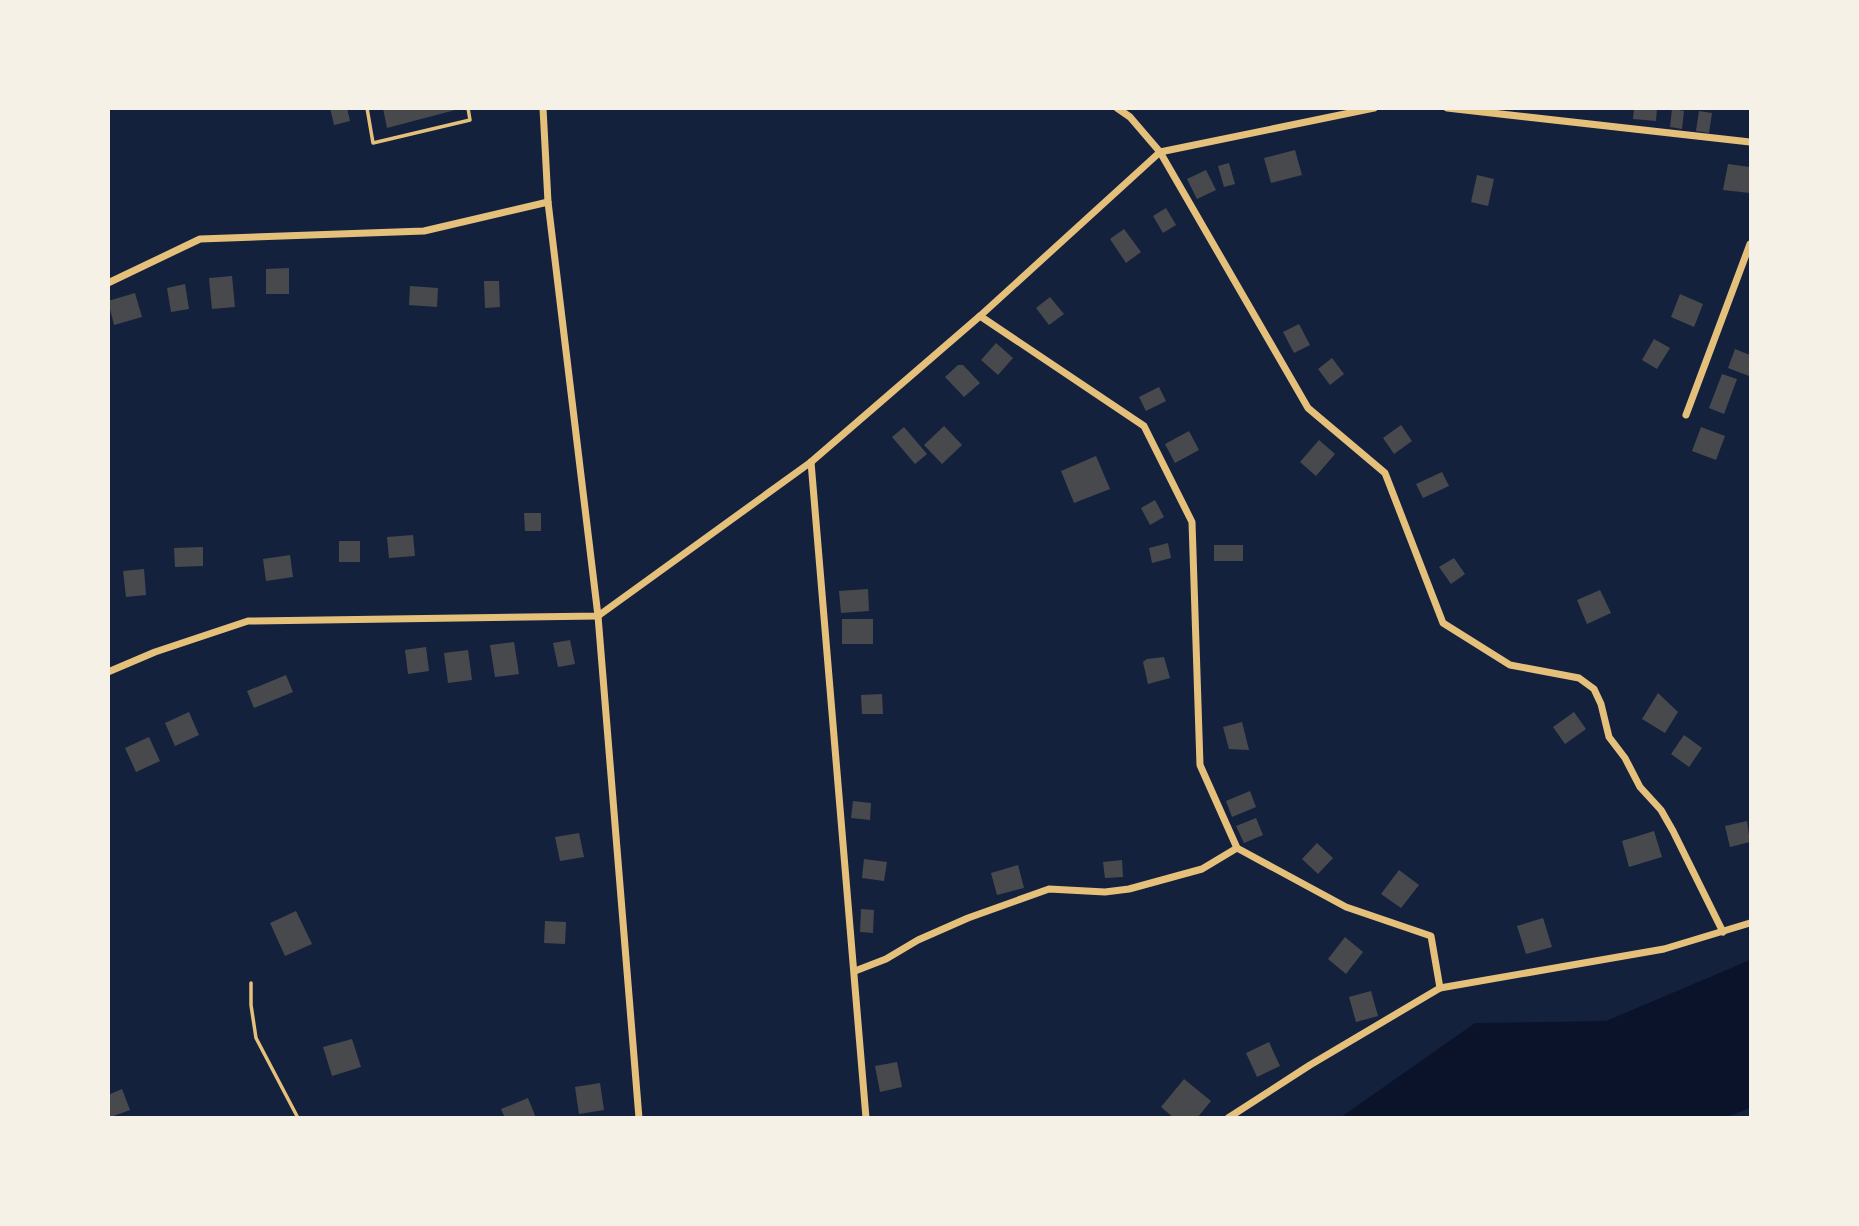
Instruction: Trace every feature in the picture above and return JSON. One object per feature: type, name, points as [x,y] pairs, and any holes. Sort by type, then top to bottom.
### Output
[{"type":"street","points":[[543,108],[548,202],[598,616],[639,1118]]},
{"type":"street","points":[[1117,108],[1130,117],[1160,152],[1308,408],[1385,472],[1443,623],[1510,665],[1579,678],[1594,690],[1601,704],[1609,737],[1625,758],[1640,787],[1661,810],[1723,932]]},
{"type":"street","points":[[1130,117],[1132,108]]},
{"type":"street","points":[[108,673],[155,652],[248,621],[598,616],[811,462],[980,316],[1160,152],[1374,108]]},
{"type":"street","points":[[1447,108],[1751,142]]},
{"type":"street","points":[[108,283],[200,239],[424,231],[548,202]]},
{"type":"street","points":[[1686,415],[1751,244]]},
{"type":"street","points":[[980,316],[1144,426],[1192,522],[1200,765],[1237,848],[1346,908],[1431,936],[1440,988]]},
{"type":"street","points":[[811,462],[866,1118]]},
{"type":"street","points":[[855,971],[886,959],[918,940],[1049,889],[1105,892],[1129,889],[1202,869],[1237,848]]},
{"type":"street","points":[[1228,1118],[1310,1065],[1440,988],[1664,949],[1751,923]]},
{"type":"lane","points":[[367,108],[373,144],[470,120],[468,108]]},
{"type":"lane","points":[[251,983],[256,1038],[298,1118]]},
{"type":"water","points":[[1750,960],[1750,1108],[1727,1117],[1341,1117],[1475,1023],[1606,1021]]},
{"type":"building","points":[[330,108],[347,108],[350,121],[334,125]]},
{"type":"building","points":[[383,108],[459,108],[459,109],[387,128]]},
{"type":"building","points":[[1634,108],[1657,108],[1656,121],[1633,119]]},
{"type":"building","points":[[1672,109],[1684,111],[1682,129],[1670,127]]},
{"type":"building","points":[[1699,111],[1712,113],[1709,133],[1696,131]]},
{"type":"building","points":[[1295,150],[1302,175],[1271,183],[1264,158]]},
{"type":"building","points":[[1229,163],[1235,184],[1224,187],[1218,166]]},
{"type":"building","points":[[1728,164],[1750,167],[1750,193],[1723,190]]},
{"type":"building","points":[[1206,170],[1216,190],[1197,199],[1187,179]]},
{"type":"building","points":[[1477,175],[1494,179],[1488,206],[1471,202]]},
{"type":"building","points":[[1166,208],[1176,225],[1163,233],[1153,216]]},
{"type":"building","points":[[1124,229],[1141,252],[1126,263],[1110,239]]},
{"type":"building","points":[[289,268],[289,294],[266,294],[266,269]]},
{"type":"building","points":[[232,276],[235,307],[212,309],[209,278]]},
{"type":"building","points":[[484,281],[499,281],[500,307],[485,308]]},
{"type":"building","points":[[185,284],[189,309],[171,312],[167,288]]},
{"type":"building","points":[[410,286],[438,288],[437,307],[409,305]]},
{"type":"building","points":[[135,293],[142,317],[114,325],[108,301]]},
{"type":"building","points":[[1680,294],[1703,304],[1694,327],[1671,317]]},
{"type":"building","points":[[1050,297],[1064,314],[1049,325],[1036,308]]},
{"type":"building","points":[[1299,324],[1310,345],[1294,353],[1283,332]]},
{"type":"building","points":[[1654,339],[1670,348],[1657,369],[1642,360]]},
{"type":"building","points":[[996,343],[1013,358],[998,375],[981,360]]},
{"type":"building","points":[[1735,349],[1750,355],[1749,376],[1728,368]]},
{"type":"building","points":[[1332,358],[1344,374],[1330,385],[1318,369]]},
{"type":"building","points":[[958,365],[963,365],[980,383],[964,397],[945,377]]},
{"type":"building","points":[[1722,374],[1737,379],[1724,414],[1709,408]]},
{"type":"building","points":[[1159,387],[1166,401],[1146,411],[1139,397]]},
{"type":"building","points":[[1401,425],[1412,441],[1394,454],[1383,438]]},
{"type":"building","points":[[944,426],[962,445],[942,464],[924,445]]},
{"type":"building","points":[[904,427],[927,454],[915,464],[892,437]]},
{"type":"building","points":[[1701,427],[1725,436],[1716,460],[1692,451]]},
{"type":"building","points":[[1189,431],[1199,450],[1175,463],[1165,444]]},
{"type":"building","points":[[1319,440],[1335,454],[1316,476],[1300,462]]},
{"type":"building","points":[[1096,456],[1110,489],[1074,503],[1061,471]]},
{"type":"building","points":[[1442,472],[1449,486],[1423,498],[1416,484]]},
{"type":"building","points":[[1155,500],[1164,517],[1150,525],[1141,508]]},
{"type":"building","points":[[524,513],[541,513],[541,531],[525,531]]},
{"type":"building","points":[[413,535],[415,556],[389,558],[387,537]]},
{"type":"building","points":[[339,541],[360,541],[360,562],[339,562]]},
{"type":"building","points":[[1168,543],[1171,558],[1152,563],[1149,548]]},
{"type":"building","points":[[1214,545],[1243,545],[1243,561],[1214,561]]},
{"type":"building","points":[[203,547],[203,566],[175,567],[174,548]]},
{"type":"building","points":[[290,555],[293,577],[266,581],[263,559]]},
{"type":"building","points":[[1454,558],[1465,574],[1451,584],[1439,567]]},
{"type":"building","points":[[144,569],[146,595],[126,597],[123,571]]},
{"type":"building","points":[[868,589],[869,611],[841,613],[839,591]]},
{"type":"building","points":[[1600,590],[1611,613],[1587,624],[1577,600]]},
{"type":"building","points":[[842,619],[873,619],[873,644],[842,644]]},
{"type":"building","points":[[570,640],[575,664],[558,667],[553,643]]},
{"type":"building","points":[[514,642],[519,674],[495,677],[490,645]]},
{"type":"building","points":[[426,647],[429,671],[408,674],[405,650]]},
{"type":"building","points":[[468,650],[472,680],[448,683],[444,653]]},
{"type":"building","points":[[1164,657],[1170,678],[1148,684],[1143,662]]},
{"type":"building","points":[[286,675],[293,692],[254,708],[247,691]]},
{"type":"building","points":[[1658,693],[1678,712],[1665,733],[1642,719]]},
{"type":"building","points":[[882,694],[883,714],[862,714],[861,695]]},
{"type":"building","points":[[189,712],[199,735],[175,746],[165,723]]},
{"type":"building","points":[[1574,712],[1586,729],[1565,744],[1553,727]]},
{"type":"building","points":[[1242,722],[1249,750],[1229,749],[1223,727]]},
{"type":"building","points":[[1684,735],[1702,748],[1689,767],[1671,754]]},
{"type":"building","points":[[149,737],[160,761],[136,772],[125,748]]},
{"type":"building","points":[[1250,791],[1256,807],[1232,817],[1226,801]]},
{"type":"building","points":[[853,801],[871,803],[870,820],[851,818]]},
{"type":"building","points":[[1256,818],[1263,835],[1244,843],[1236,826]]},
{"type":"building","points":[[1747,821],[1750,842],[1730,847],[1725,826]]},
{"type":"building","points":[[1654,831],[1662,857],[1629,867],[1622,841]]},
{"type":"building","points":[[579,833],[584,857],[560,861],[555,837]]},
{"type":"building","points":[[1317,843],[1333,858],[1318,874],[1302,859]]},
{"type":"building","points":[[864,859],[887,862],[884,881],[862,878]]},
{"type":"building","points":[[1122,860],[1123,877],[1105,878],[1103,862]]},
{"type":"building","points":[[1018,865],[1024,888],[997,895],[991,873]]},
{"type":"building","points":[[1399,870],[1419,885],[1401,908],[1381,894]]},
{"type":"building","points":[[861,909],[874,910],[873,933],[860,932]]},
{"type":"building","points":[[296,911],[312,944],[285,956],[270,923]]},
{"type":"building","points":[[1543,918],[1552,947],[1526,954],[1517,926]]},
{"type":"building","points":[[545,921],[566,922],[565,944],[544,943]]},
{"type":"building","points":[[1345,937],[1363,952],[1346,974],[1328,959]]},
{"type":"building","points":[[1371,991],[1378,1016],[1356,1022],[1349,997]]},
{"type":"building","points":[[352,1039],[361,1067],[332,1076],[323,1047]]},
{"type":"building","points":[[1269,1042],[1280,1066],[1257,1077],[1246,1053]]},
{"type":"building","points":[[897,1062],[902,1087],[880,1092],[875,1066]]},
{"type":"building","points":[[1184,1079],[1211,1101],[1197,1118],[1174,1118],[1161,1107]]},
{"type":"building","points":[[600,1083],[604,1110],[579,1114],[575,1087]]},
{"type":"building","points":[[122,1089],[130,1110],[108,1118],[108,1095]]},
{"type":"building","points":[[528,1098],[536,1118],[505,1118],[501,1109]]}]
